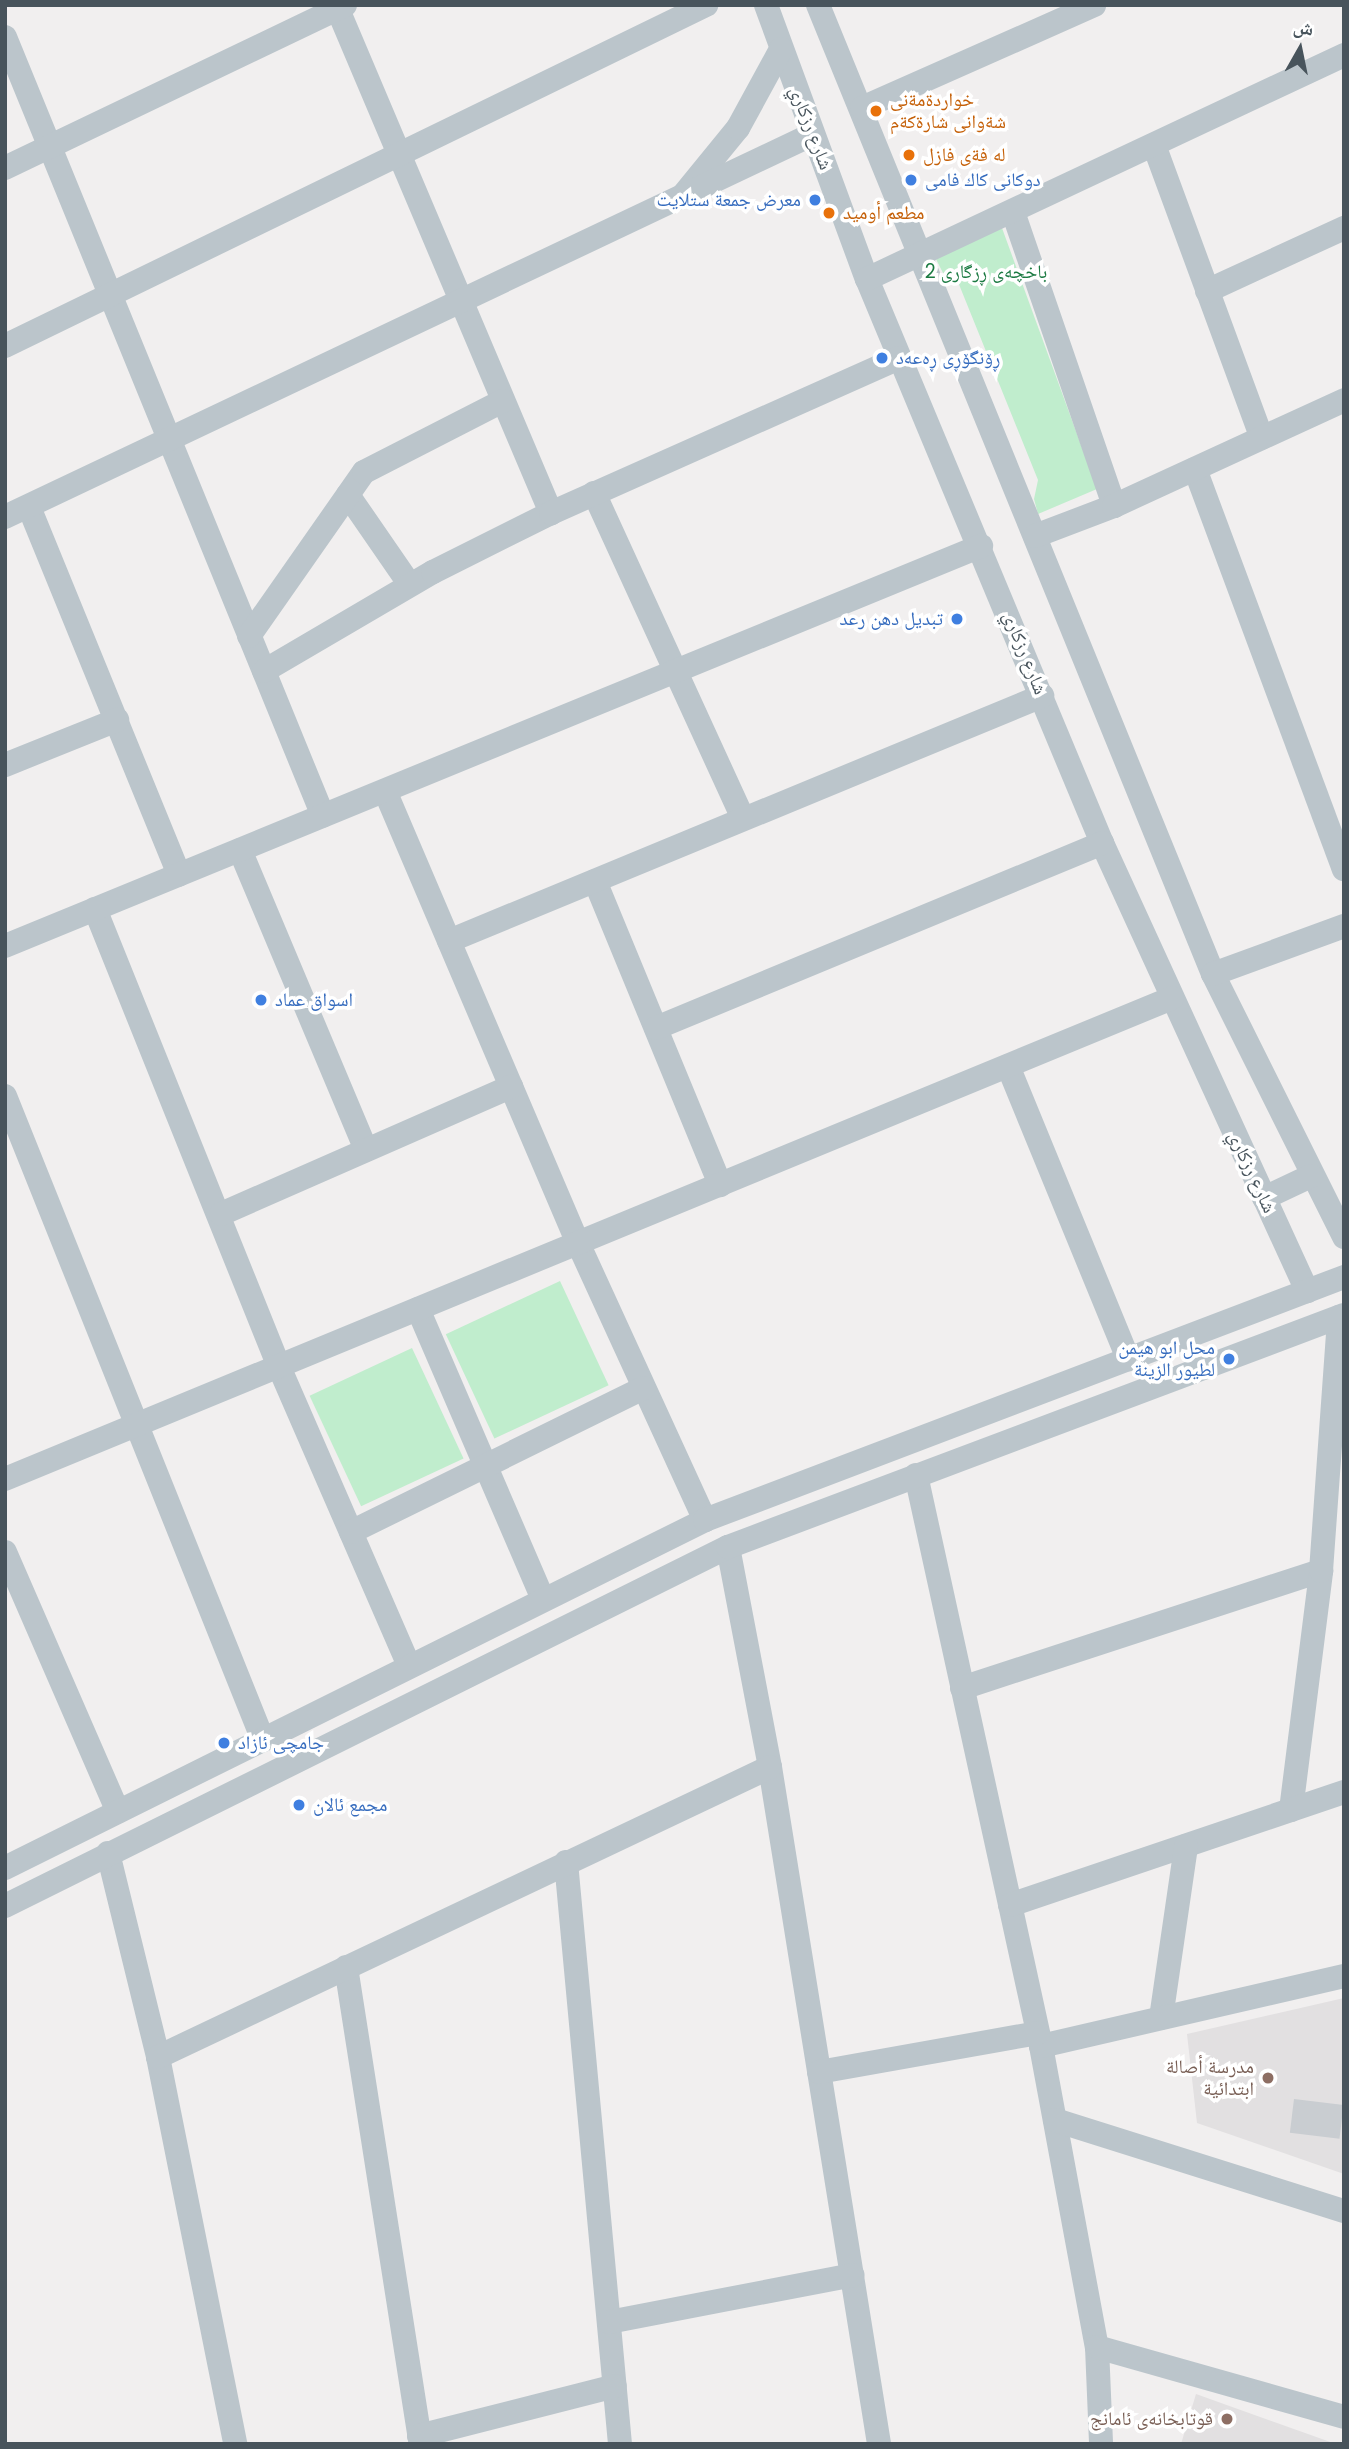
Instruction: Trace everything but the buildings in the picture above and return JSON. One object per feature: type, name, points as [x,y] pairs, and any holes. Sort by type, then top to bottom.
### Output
[{"type":"street","points":[[5,346],[706,5]]},
{"type":"street","name":"شارع رزكاري","points":[[766,5],[867,279],[981,546],[1102,844],[1307,1291]]},
{"type":"street","points":[[818,5],[1213,974],[1344,1237]]},
{"type":"street","points":[[862,108],[1094,5]]},
{"type":"street","points":[[5,168],[339,7],[551,513]]},
{"type":"street","points":[[5,37],[323,816]]},
{"type":"street","points":[[678,201],[738,128],[781,49]]},
{"type":"street","points":[[867,279],[919,257],[1344,55]]},
{"type":"street","points":[[5,517],[678,201],[813,134]]},
{"type":"street","points":[[1154,145],[1262,438]]},
{"type":"street","points":[[1013,212],[1114,506]]},
{"type":"street","points":[[1207,290],[1344,228]]},
{"type":"street","points":[[264,671],[410,585],[551,513],[899,358]]},
{"type":"street","points":[[1035,536],[1114,506],[1344,400]]},
{"type":"street","points":[[249,636],[364,472],[503,401]]},
{"type":"street","points":[[1195,469],[1344,869]]},
{"type":"street","points":[[594,493],[743,819]]},
{"type":"street","points":[[348,495],[410,585]]},
{"type":"street","points":[[29,507],[179,875]]},
{"type":"street","points":[[5,946],[677,673],[981,546]]},
{"type":"street","points":[[449,941],[1042,696]]},
{"type":"street","points":[[5,765],[117,720]]},
{"type":"street","points":[[385,790],[578,1243],[705,1520]]},
{"type":"street","points":[[656,1028],[1102,844]]},
{"type":"street","points":[[240,850],[366,1150]]},
{"type":"street","points":[[595,881],[720,1185]]},
{"type":"street","points":[[95,909],[222,1214],[280,1369],[409,1665]]},
{"type":"street","points":[[1213,974],[1344,926]]},
{"type":"street","points":[[5,1479],[280,1369],[418,1309],[1172,998]]},
{"type":"street","points":[[1008,1066],[1128,1359]]},
{"type":"street","points":[[222,1214],[511,1087]]},
{"type":"street","points":[[5,1096],[263,1740]]},
{"type":"street","points":[[1264,1198],[1311,1175]]},
{"type":"street","points":[[5,1868],[705,1520],[1344,1277]]},
{"type":"street","points":[[418,1309],[543,1599]]},
{"type":"street","points":[[5,1906],[728,1546],[1342,1316],[1321,1571],[1291,1810]]},
{"type":"street","points":[[351,1532],[644,1388]]},
{"type":"street","points":[[916,1475],[1040,2040],[1097,2347],[1101,2444]]},
{"type":"street","points":[[814,1477],[825,1509]]},
{"type":"street","points":[[728,1546],[770,1767],[879,2444]]},
{"type":"street","points":[[5,1552],[118,1812]]},
{"type":"street","points":[[962,1688],[1321,1571]]},
{"type":"street","points":[[158,2057],[770,1767]]},
{"type":"street","points":[[1010,1905],[1344,1793]]},
{"type":"street","points":[[1161,2018],[1186,1846]]},
{"type":"street","points":[[108,1853],[158,2057],[235,2444]]},
{"type":"street","points":[[566,1862],[615,2386],[624,2442]]},
{"type":"street","points":[[346,1968],[420,2440],[615,2386]]},
{"type":"street","points":[[819,2072],[1040,2040],[1161,2018],[1344,1976]]},
{"type":"street","points":[[1055,2120],[1344,2211]]},
{"type":"street","points":[[609,2322],[852,2275]]},
{"type":"street","points":[[1097,2347],[1344,2417]]},
{"type":"shaded area","name":"مدرسة أصالة ابتدائية","points":[[1344,1998],[1344,2174],[1197,2123],[1187,2034]]},
{"type":"shaded area","name":"قوتابخانەى ئامانج","points":[[1196,2394],[1336,2444],[1181,2444]]},
{"type":"green space","name":"باخچەی ڕزگاری 2","points":[[1002,228],[1097,489],[1038,514],[1034,499],[1038,480],[958,282],[943,273],[936,259]]},
{"type":"green space","points":[[560,1281],[609,1385],[494,1438],[446,1334]]},
{"type":"green space","points":[[412,1348],[464,1459],[361,1506],[310,1396]]},
{"type":"place","name":"خواردةمةنى شةوانى شارةكةم","points":[[876,111]]},
{"type":"place","name":"له فةى فازل","points":[[909,155]]},
{"type":"place","name":"دوكانى كاك فامى","points":[[911,180]]},
{"type":"place","name":"معرض جمعة ستلايت","points":[[815,200]]},
{"type":"place","name":"مطعم أوميد","points":[[829,213]]},
{"type":"place","name":"ڕۆنگۆڕی ڕەعەد","points":[[882,358]]},
{"type":"place","name":"تبديل دهن رعد","points":[[957,619]]},
{"type":"place","name":"اسواق عماد","points":[[261,1000]]},
{"type":"place","name":"محل ابو هيمن لطيور الزينة","points":[[1229,1359]]},
{"type":"place","name":"جامچی ئازاد","points":[[224,1743]]},
{"type":"place","name":"مجمع ئالان","points":[[299,1805]]},
{"type":"place","name":"مدرسة أصالة ابتدائية","points":[[1268,2078]]},
{"type":"place","name":"قوتابخانەى ئامانج","points":[[1227,2419]]}]
